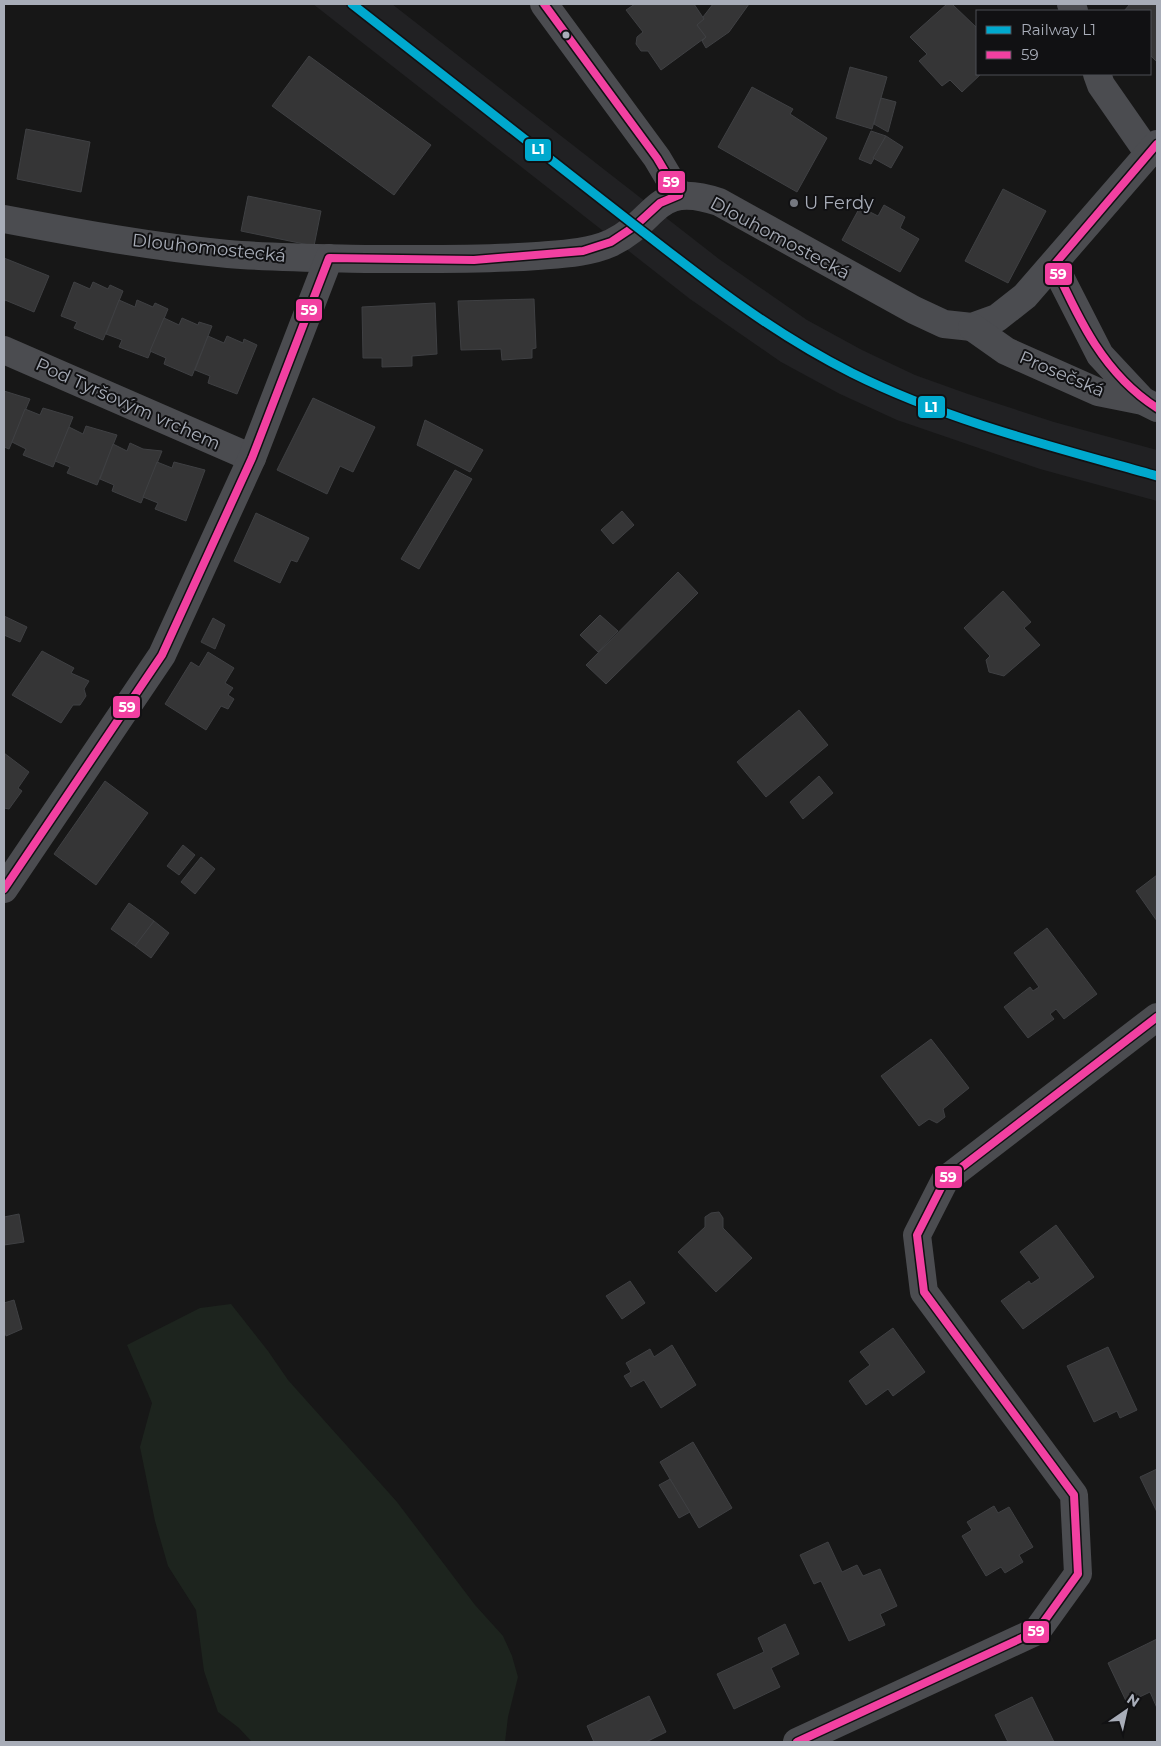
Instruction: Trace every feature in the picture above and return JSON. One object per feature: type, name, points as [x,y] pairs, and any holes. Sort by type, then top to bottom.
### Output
[{"type":"street","points":[[544,4],[657,158],[679,195]]},
{"type":"street","points":[[1097,75],[1101,85],[1153,149]]},
{"type":"street","name":"Dlouhomostecká","points":[[4,219],[76,233],[228,254],[329,258],[474,260],[583,251],[612,242],[635,226],[660,203],[679,195],[699,196],[719,202],[914,310],[944,324],[972,327],[997,318],[1025,296],[1054,265],[1153,149]]},
{"type":"street","points":[[4,889],[162,655],[252,458],[329,258]]},
{"type":"street","points":[[1054,265],[1100,356],[1150,404]]},
{"type":"street","name":"Prosečská","points":[[972,327],[1006,350],[1098,392],[1150,404]]},
{"type":"street","name":"Pod Tyršovým vrchem","points":[[4,350],[252,458]]},
{"type":"street","points":[[797,1742],[1037,1631],[1078,1574],[1074,1495],[924,1292],[916,1235],[945,1180],[1157,1018]]},
{"type":"shaded area","points":[[313,4],[392,4],[719,259],[807,320],[862,350],[915,375],[968,394],[1054,422],[1157,450],[1157,501],[1040,469],[897,420],[840,394],[781,362],[690,299]]},
{"type":"shaded area","points":[[231,1304],[288,1380],[397,1502],[475,1605],[503,1636],[512,1656],[518,1677],[508,1717],[505,1742],[252,1742],[239,1728],[218,1712],[204,1671],[196,1610],[168,1566],[155,1521],[140,1447],[152,1403],[127,1345],[200,1308]]},
{"type":"building","points":[[635,4],[694,4],[704,19],[697,25],[706,37],[661,70],[648,51],[641,51],[636,44],[637,37],[643,32],[626,10]]},
{"type":"building","points":[[713,4],[749,4],[729,32],[706,48],[702,41],[706,37],[697,25],[704,19],[703,17]]},
{"type":"building","points":[[947,4],[952,4],[976,27],[976,75],[980,75],[962,92],[950,80],[942,86],[919,61],[927,54],[910,37]]},
{"type":"building","points":[[1130,4],[1157,4],[1157,62],[1151,56],[1151,10],[1125,10]]},
{"type":"building","points":[[309,56],[431,145],[394,195],[272,106]]},
{"type":"building","points":[[850,67],[887,77],[872,129],[836,118]]},
{"type":"building","points":[[752,87],[793,109],[790,114],[827,138],[797,192],[718,147]]},
{"type":"building","points":[[881,98],[896,102],[888,132],[874,124]]},
{"type":"building","points":[[26,129],[90,142],[81,192],[17,179]]},
{"type":"building","points":[[871,131],[886,136],[871,164],[859,159]]},
{"type":"building","points":[[886,136],[903,147],[891,168],[873,158]]},
{"type":"building","points":[[1003,189],[1046,211],[1008,283],[965,261]]},
{"type":"building","points":[[248,196],[321,211],[314,246],[241,231]]},
{"type":"building","points":[[884,205],[905,217],[900,228],[919,239],[900,272],[842,240],[860,207],[878,216]]},
{"type":"building","points":[[4,258],[49,276],[34,312],[5,300],[4,304]]},
{"type":"building","points":[[74,282],[90,289],[93,282],[108,289],[110,285],[123,291],[103,340],[74,328],[77,322],[61,316]]},
{"type":"building","points":[[534,299],[536,348],[532,349],[532,358],[502,360],[501,349],[461,350],[458,301]]},
{"type":"building","points":[[119,300],[135,307],[137,300],[153,307],[155,303],[168,309],[148,358],[119,347],[122,340],[106,334]]},
{"type":"building","points":[[435,303],[437,354],[412,356],[412,366],[382,367],[382,358],[363,358],[362,307]]},
{"type":"building","points":[[164,318],[179,325],[182,318],[198,325],[199,322],[212,326],[192,376],[164,364],[166,358],[150,351]]},
{"type":"building","points":[[208,336],[224,343],[227,336],[243,343],[244,339],[257,345],[237,394],[208,383],[210,376],[195,370]]},
{"type":"building","points":[[4,391],[30,399],[9,449],[4,447]]},
{"type":"building","points":[[313,398],[375,427],[353,472],[340,466],[327,494],[277,470]]},
{"type":"building","points":[[43,408],[73,417],[53,467],[23,455],[26,449],[12,442],[25,409],[40,415]]},
{"type":"building","points":[[425,420],[483,450],[470,472],[417,445]]},
{"type":"building","points":[[86,426],[117,435],[97,485],[67,473],[70,467],[55,461],[69,427],[83,434]]},
{"type":"building","points":[[130,443],[143,449],[162,451],[141,503],[112,491],[114,485],[100,479],[113,444],[127,451]]},
{"type":"building","points":[[157,462],[172,468],[174,462],[205,470],[186,521],[155,509],[158,503],[143,497]]},
{"type":"building","points":[[455,470],[472,479],[419,569],[401,559]]},
{"type":"building","points":[[622,511],[634,525],[613,544],[601,530]]},
{"type":"building","points":[[256,513],[309,538],[297,562],[291,560],[280,583],[234,561]]},
{"type":"building","points":[[678,572],[698,593],[606,684],[586,665]]},
{"type":"building","points":[[1003,591],[1031,622],[1024,628],[1040,645],[1004,676],[989,672],[986,660],[990,656],[964,628]]},
{"type":"building","points":[[600,615],[618,631],[598,652],[580,635]]},
{"type":"building","points":[[4,616],[27,627],[20,642],[4,635]]},
{"type":"building","points":[[213,618],[225,625],[215,649],[201,642]]},
{"type":"building","points":[[42,651],[74,668],[71,673],[89,681],[84,689],[86,696],[80,705],[73,705],[61,723],[12,695]]},
{"type":"building","points":[[208,652],[234,668],[225,683],[233,688],[228,695],[234,699],[228,709],[221,706],[206,730],[165,704],[191,662],[199,667]]},
{"type":"building","points":[[799,710],[828,745],[766,797],[737,762]]},
{"type":"building","points":[[4,753],[29,772],[18,788],[22,791],[9,809],[4,808]]},
{"type":"building","points":[[819,776],[833,793],[803,819],[790,802]]},
{"type":"building","points":[[105,781],[148,813],[96,885],[54,854]]},
{"type":"building","points":[[183,845],[195,855],[179,875],[167,866]]},
{"type":"building","points":[[201,857],[215,869],[195,894],[181,882]]},
{"type":"building","points":[[1157,875],[1157,921],[1136,891]]},
{"type":"building","points":[[129,903],[154,921],[135,946],[111,929]]},
{"type":"building","points":[[154,921],[169,933],[151,958],[135,946]]},
{"type":"building","points":[[1047,928],[1097,994],[1064,1019],[1056,1009],[1050,1014],[1054,1019],[1028,1038],[1004,1007],[1030,987],[1033,991],[1039,987],[1014,953]]},
{"type":"building","points":[[931,1039],[969,1088],[943,1109],[945,1117],[937,1123],[929,1119],[919,1126],[881,1076]]},
{"type":"building","points":[[719,1212],[723,1218],[723,1228],[752,1258],[716,1292],[678,1252],[705,1227],[705,1217],[711,1213]]},
{"type":"building","points":[[19,1214],[24,1242],[4,1245],[4,1217]]},
{"type":"building","points":[[1056,1225],[1094,1277],[1023,1329],[1001,1301],[1029,1281],[1031,1284],[1040,1278],[1020,1252]]},
{"type":"building","points":[[630,1281],[645,1303],[622,1319],[606,1296]]},
{"type":"building","points":[[14,1300],[22,1329],[6,1336],[4,1328],[4,1303]]},
{"type":"building","points":[[893,1328],[925,1372],[893,1396],[888,1389],[866,1405],[849,1381],[870,1365],[860,1352]]},
{"type":"building","points":[[672,1345],[696,1385],[661,1408],[644,1380],[631,1387],[624,1376],[631,1372],[626,1363],[650,1349],[654,1357]]},
{"type":"building","points":[[1108,1347],[1137,1410],[1120,1418],[1117,1411],[1094,1422],[1067,1366]]},
{"type":"building","points":[[693,1442],[732,1508],[699,1528],[660,1462]]},
{"type":"building","points":[[1157,1469],[1157,1512],[1140,1477]]},
{"type":"building","points":[[670,1479],[690,1512],[679,1518],[659,1485]]},
{"type":"building","points":[[994,1506],[998,1513],[1009,1507],[1033,1547],[1019,1555],[1023,1562],[1005,1573],[1001,1567],[986,1576],[962,1536],[972,1530],[967,1522]]},
{"type":"building","points":[[828,1542],[842,1572],[857,1565],[863,1576],[880,1569],[897,1606],[880,1614],[885,1625],[849,1641],[821,1581],[814,1584],[800,1555]]},
{"type":"building","points":[[785,1624],[799,1654],[771,1668],[780,1687],[734,1709],[717,1674],[764,1652],[758,1638]]},
{"type":"building","points":[[1157,1639],[1157,1708],[1150,1692],[1127,1703],[1108,1663]]},
{"type":"building","points":[[649,1696],[666,1732],[646,1742],[594,1742],[587,1726]]},
{"type":"building","points":[[1032,1697],[1054,1742],[1008,1742],[995,1715]]},
{"type":"rail line","name":"L1","points":[[352,4],[697,274],[757,317],[819,356],[888,390],[964,419],[1002,432],[1157,476]]},
{"type":"transit line","name":"59","points":[[4,889],[162,655],[252,458],[329,258],[474,260],[583,251],[611,242],[635,226],[660,203],[679,195],[657,158],[544,4]]},
{"type":"transit line","name":"59","points":[[1157,144],[1054,265],[1073,306],[1095,344],[1122,379],[1157,408]]},
{"type":"transit line","name":"59","points":[[797,1742],[1037,1631],[1078,1574],[1074,1495],[924,1292],[917,1235],[945,1180],[1157,1017]]},
{"type":"place","name":"U Ferdy","points":[[794,203]]}]
